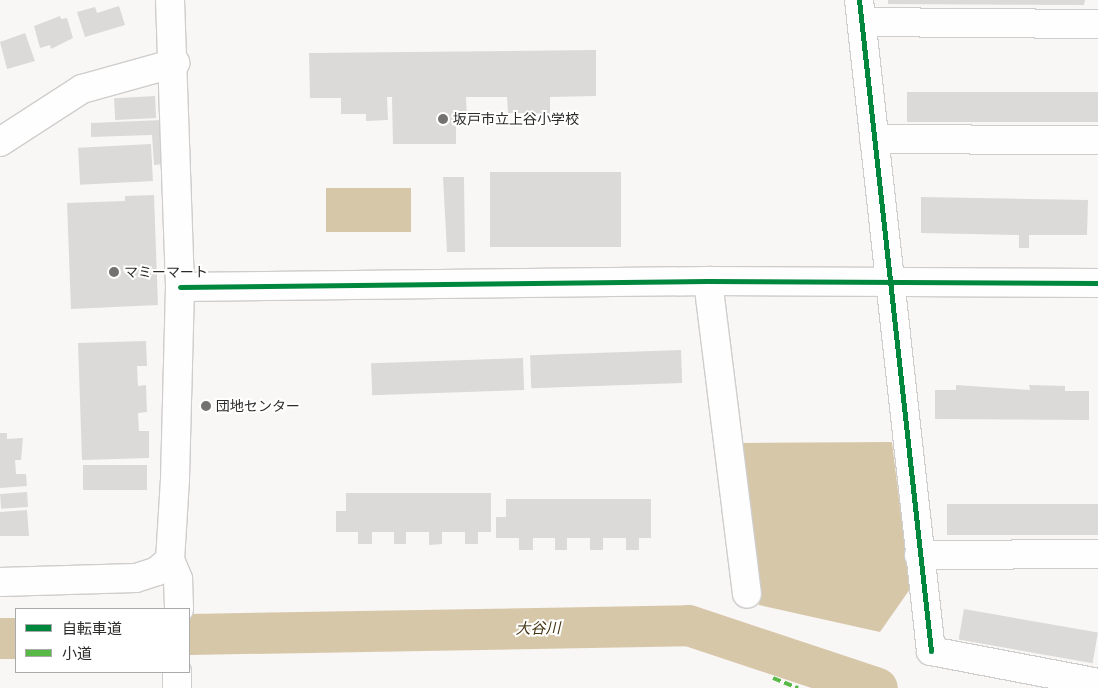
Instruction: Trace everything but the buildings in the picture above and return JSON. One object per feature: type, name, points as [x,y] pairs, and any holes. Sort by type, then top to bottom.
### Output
[{"type":"street","points":[[170,0],[175,63],[180,287],[175,479],[170,560],[178,579],[179,608]]},
{"type":"street","points":[[1098,24],[860,11],[931,651],[1098,683]]},
{"type":"street","points":[[0,142],[82,89],[175,63]]},
{"type":"street","points":[[874,140],[1098,140]]},
{"type":"street","points":[[180,287],[708,281],[1098,283]]},
{"type":"street","points":[[708,281],[747,594]]},
{"type":"street","points":[[919,555],[1098,554]]},
{"type":"street","points":[[0,582],[136,578],[157,571],[170,560]]},
{"type":"street","points":[[177,673],[177,688]]},
{"type":"shaded area","points":[[326,188],[411,188],[411,232],[326,232]]},
{"type":"shaded area","points":[[892,442],[910,589],[880,632],[759,605],[741,443]]},
{"type":"waterway","name":"大谷川","points":[[190,634],[688,625],[877,688]]},
{"type":"waterway","name":"大谷川","points":[[0,638],[15,638]]},
{"type":"marked path","points":[[773,678],[798,688]]},
{"type":"cycle path","points":[[859,0],[931,651]]},
{"type":"cycle path","points":[[180,287],[708,281],[1098,283]]},
{"type":"place","name":"坂戸市立上谷小学校","points":[[443,119]]},
{"type":"place","name":"マミーマート","points":[[114,272]]},
{"type":"place","name":"団地センター","points":[[206,406]]}]
